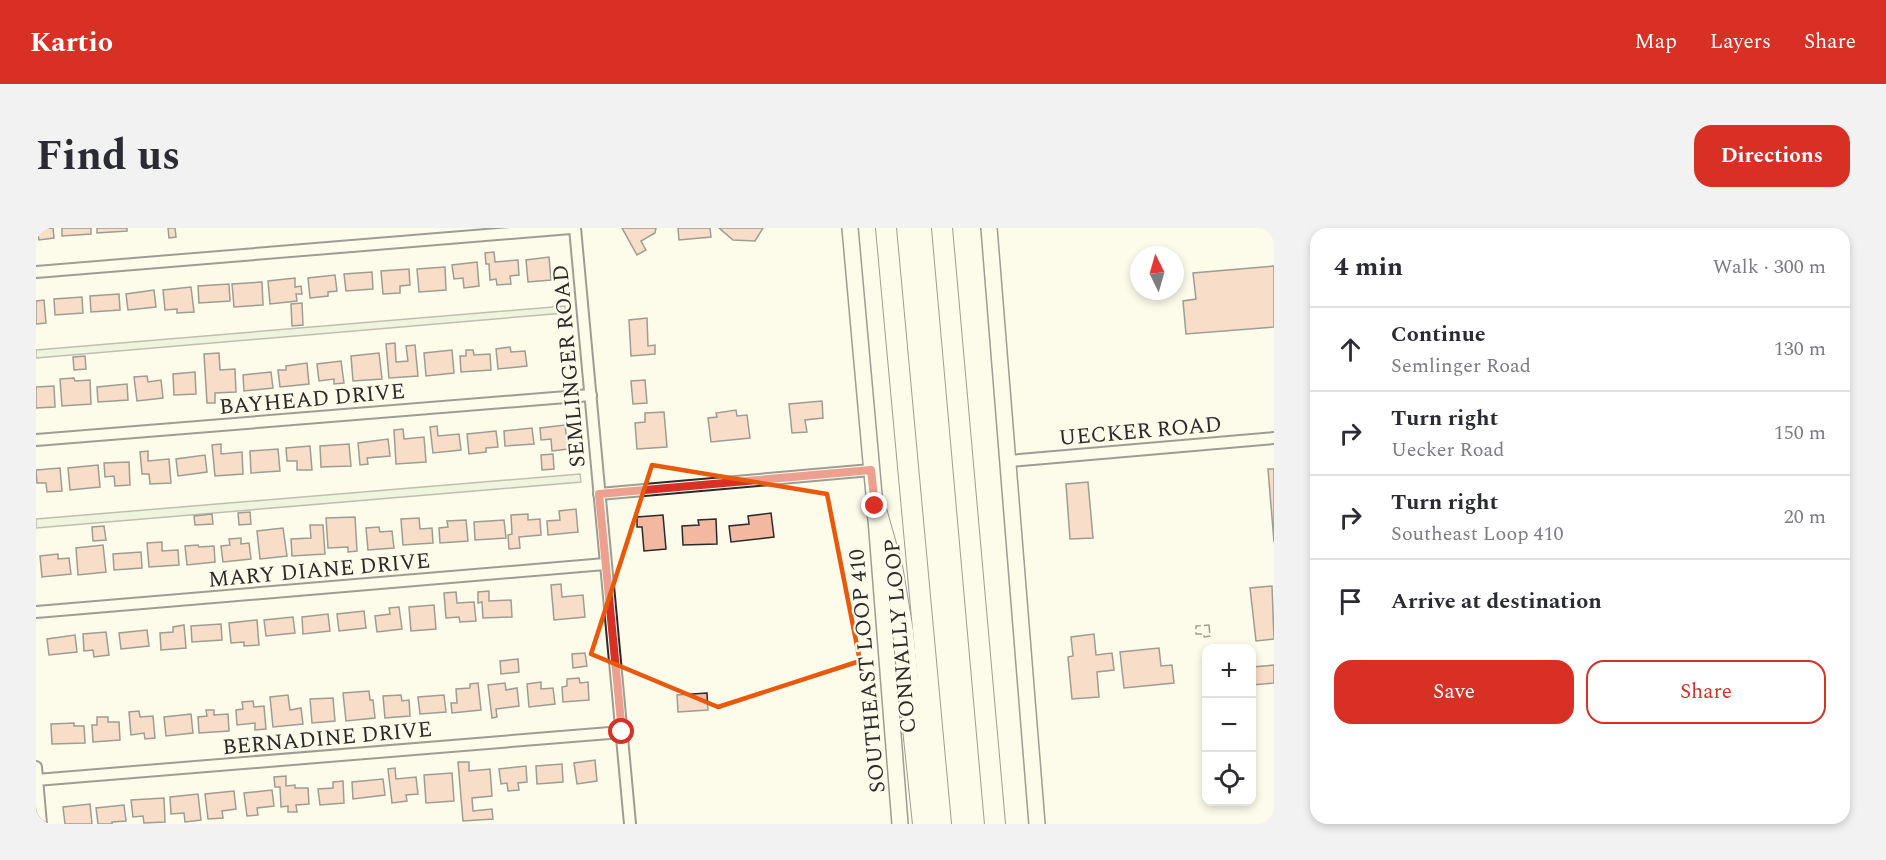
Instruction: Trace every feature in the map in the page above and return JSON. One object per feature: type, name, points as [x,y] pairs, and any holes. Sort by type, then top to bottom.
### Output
[{"type":"highway","name":"CONNALLY LOOP","points":[[886,228],[941,824]]},
{"type":"highway","points":[[942,228],[995,824]]},
{"type":"highway","points":[[875,506],[892,566],[903,632],[923,824]]},
{"type":"main road","name":"SOUTHEAST LOOP 410","points":[[850,228],[900,824]]},
{"type":"main road","points":[[989,228],[1037,824]]},
{"type":"street","points":[[36,272],[573,228]]},
{"type":"street","name":"SEMLINGER ROAD","points":[[573,228],[591,395],[630,824]]},
{"type":"street","name":"BAYHEAD DRIVE","points":[[36,440],[591,395]]},
{"type":"street","name":"UECKER ROAD","points":[[1009,461],[1274,438]]},
{"type":"street","points":[[599,494],[871,470]]},
{"type":"street","name":"MARY DIANE DRIVE","points":[[36,612],[605,564]]},
{"type":"street","name":"BERNADINE DRIVE","points":[[37,780],[622,732]]},
{"type":"street","points":[[36,767],[41,824]]},
{"type":"highlighted area","points":[[652,465],[827,494],[860,661],[718,707],[591,654]]},
{"type":"green space","points":[[565,306],[565,313],[36,358],[36,350]]},
{"type":"green space","points":[[580,474],[581,482],[36,528],[36,519]]},
{"type":"building","points":[[37,228],[53,228],[54,238],[39,240]]},
{"type":"building","points":[[62,228],[91,228],[91,234],[62,236]]},
{"type":"building","points":[[97,228],[127,228],[127,231],[97,233]]},
{"type":"building","points":[[168,228],[175,228],[176,237],[169,238]]},
{"type":"building","points":[[622,228],[656,228],[655,233],[641,241],[646,250],[637,255]]},
{"type":"building","points":[[678,228],[710,228],[711,237],[679,240]]},
{"type":"building","points":[[719,228],[763,228],[755,241],[733,240]]},
{"type":"building","points":[[494,252],[495,262],[518,260],[519,275],[510,276],[511,284],[497,285],[496,279],[490,280],[489,264],[486,264],[485,253]]},
{"type":"building","points":[[549,257],[551,280],[528,282],[526,260]]},
{"type":"building","points":[[477,262],[479,286],[464,288],[463,278],[454,279],[452,265]]},
{"type":"building","points":[[1274,266],[1274,327],[1186,334],[1183,301],[1196,299],[1193,273]]},
{"type":"building","points":[[445,267],[446,290],[419,292],[417,269]]},
{"type":"building","points":[[409,269],[410,285],[400,286],[400,293],[383,294],[381,271]]},
{"type":"building","points":[[372,272],[373,289],[346,291],[344,274]]},
{"type":"building","points":[[335,275],[337,291],[328,292],[328,296],[310,298],[308,278]]},
{"type":"building","points":[[295,278],[295,287],[301,286],[302,294],[296,294],[297,301],[270,304],[268,281]]},
{"type":"building","points":[[262,282],[263,305],[234,307],[232,284]]},
{"type":"building","points":[[229,284],[230,301],[199,303],[198,286]]},
{"type":"building","points":[[191,287],[194,312],[177,313],[177,309],[165,310],[163,290]]},
{"type":"building","points":[[154,290],[156,307],[128,310],[126,294]]},
{"type":"building","points":[[119,294],[120,310],[91,312],[90,296]]},
{"type":"building","points":[[82,297],[83,313],[55,315],[54,299]]},
{"type":"building","points":[[44,300],[46,323],[36,324],[36,301]]},
{"type":"building","points":[[302,303],[303,325],[292,326],[291,304]]},
{"type":"building","points":[[647,318],[648,346],[655,345],[655,354],[631,356],[629,320]]},
{"type":"building","points":[[395,343],[396,362],[408,361],[406,346],[415,345],[418,376],[389,378],[386,344]]},
{"type":"building","points":[[510,347],[511,352],[525,351],[527,366],[498,369],[496,349]]},
{"type":"building","points":[[452,350],[454,373],[426,376],[424,353]]},
{"type":"building","points":[[466,350],[473,350],[474,355],[490,354],[491,370],[461,372],[460,356],[466,356]]},
{"type":"building","points":[[219,353],[220,370],[235,369],[236,392],[215,393],[215,403],[207,403],[204,354]]},
{"type":"building","points":[[379,353],[382,379],[353,381],[351,356]]},
{"type":"building","points":[[85,356],[86,369],[74,370],[73,357]]},
{"type":"building","points":[[341,361],[344,383],[334,384],[334,379],[319,381],[317,364]]},
{"type":"building","points":[[307,363],[309,384],[280,387],[278,370],[286,370],[286,366]]},
{"type":"building","points":[[195,372],[196,394],[174,395],[173,374]]},
{"type":"building","points":[[271,372],[273,388],[244,391],[243,375]]},
{"type":"building","points":[[147,376],[148,382],[161,380],[163,398],[137,401],[134,377]]},
{"type":"building","points":[[74,378],[75,381],[90,380],[91,404],[62,406],[60,379]]},
{"type":"building","points":[[645,380],[647,403],[633,404],[631,381]]},
{"type":"building","points":[[127,384],[128,400],[98,402],[97,387]]},
{"type":"building","points":[[54,386],[55,407],[36,408],[36,387]]},
{"type":"building","points":[[822,401],[823,418],[805,420],[807,432],[792,433],[789,404]]},
{"type":"building","points":[[736,410],[737,416],[747,415],[750,438],[711,442],[708,418],[717,417],[716,413]]},
{"type":"building","points":[[664,412],[667,447],[637,449],[635,423],[645,422],[645,413]]},
{"type":"building","points":[[565,425],[568,449],[552,451],[551,439],[541,440],[540,428]]},
{"type":"building","points":[[437,426],[438,436],[459,434],[461,450],[433,453],[430,427]]},
{"type":"building","points":[[532,428],[534,444],[505,446],[504,431]]},
{"type":"building","points":[[403,429],[404,439],[424,437],[426,462],[396,464],[394,430]]},
{"type":"building","points":[[496,431],[498,447],[486,448],[486,452],[469,454],[467,434]]},
{"type":"building","points":[[388,439],[390,456],[367,458],[368,464],[360,465],[358,443]]},
{"type":"building","points":[[221,444],[221,454],[242,452],[243,474],[215,476],[212,445]]},
{"type":"building","points":[[349,444],[351,466],[321,467],[320,446]]},
{"type":"building","points":[[310,446],[312,470],[297,470],[297,461],[287,461],[286,448]]},
{"type":"building","points":[[278,449],[280,471],[251,473],[250,451]]},
{"type":"building","points":[[148,451],[148,461],[169,459],[171,483],[150,484],[149,474],[142,474],[140,452]]},
{"type":"building","points":[[553,454],[554,469],[542,470],[541,455]]},
{"type":"building","points":[[205,455],[207,472],[178,476],[176,459]]},
{"type":"building","points":[[129,462],[130,485],[115,486],[114,476],[105,477],[104,463]]},
{"type":"building","points":[[98,465],[100,487],[70,490],[68,468]]},
{"type":"building","points":[[60,468],[62,491],[47,492],[46,483],[37,483],[36,470]]},
{"type":"building","points":[[1268,469],[1274,469],[1274,542]]},
{"type":"building","points":[[1088,482],[1093,538],[1070,539],[1066,484]]},
{"type":"building","points":[[576,509],[578,532],[548,535],[547,521],[560,520],[559,511]]},
{"type":"building","points":[[250,512],[251,524],[239,525],[238,513]]},
{"type":"building","points":[[771,513],[774,537],[731,542],[729,526],[749,524],[748,516]]},
{"type":"building","points":[[212,514],[213,524],[195,525],[194,516]]},
{"type":"building","points":[[528,514],[528,520],[540,519],[541,535],[519,537],[520,548],[509,549],[508,535],[512,534],[511,515]]},
{"type":"building","points":[[663,515],[666,549],[644,551],[642,527],[637,527],[637,517]]},
{"type":"building","points":[[355,517],[357,551],[348,552],[348,547],[328,548],[326,518]]},
{"type":"building","points":[[419,518],[420,529],[432,528],[433,543],[403,545],[401,519]]},
{"type":"building","points":[[716,519],[717,544],[683,545],[682,526],[699,525],[698,520]]},
{"type":"building","points":[[466,520],[468,541],[440,543],[439,528],[448,527],[447,521]]},
{"type":"building","points":[[504,520],[506,538],[475,540],[474,522]]},
{"type":"building","points":[[310,525],[323,525],[325,554],[292,556],[291,539],[311,538]]},
{"type":"building","points":[[104,526],[106,540],[93,541],[92,527]]},
{"type":"building","points":[[379,527],[380,532],[392,531],[394,548],[368,550],[366,528]]},
{"type":"building","points":[[283,528],[287,556],[260,559],[257,531]]},
{"type":"building","points":[[241,538],[241,544],[249,543],[251,559],[223,562],[221,546],[230,545],[229,539]]},
{"type":"building","points":[[162,542],[162,551],[178,550],[179,565],[149,567],[147,543]]},
{"type":"building","points":[[103,545],[106,572],[78,575],[76,548]]},
{"type":"building","points":[[198,545],[199,547],[214,546],[215,562],[187,565],[185,546]]},
{"type":"building","points":[[141,552],[142,568],[114,570],[113,554]]},
{"type":"building","points":[[58,554],[58,559],[69,558],[71,574],[42,577],[40,556]]},
{"type":"building","points":[[561,584],[562,597],[583,595],[585,617],[554,620],[551,585]]},
{"type":"building","points":[[1272,586],[1274,639],[1256,641],[1250,588]]},
{"type":"building","points":[[489,591],[489,601],[511,600],[512,617],[483,618],[482,602],[478,603],[478,592]]},
{"type":"building","points":[[456,592],[457,603],[474,602],[476,621],[460,622],[459,617],[446,618],[444,593]]},
{"type":"building","points":[[434,605],[436,629],[411,631],[409,607]]},
{"type":"building","points":[[399,607],[402,629],[377,632],[375,616],[390,614],[389,608]]},
{"type":"building","points":[[364,611],[366,628],[339,631],[337,614]]},
{"type":"building","points":[[328,614],[330,631],[303,634],[302,617]]},
{"type":"building","points":[[293,617],[295,633],[266,636],[264,620]]},
{"type":"building","points":[[257,620],[259,645],[244,646],[244,642],[231,643],[229,623]]},
{"type":"building","points":[[221,624],[222,640],[192,642],[191,626]]},
{"type":"building","points":[[184,625],[186,648],[161,650],[160,633],[173,632],[173,627]]},
{"type":"building","points":[[147,630],[149,646],[121,649],[119,633]]},
{"type":"building","points":[[106,632],[109,655],[94,657],[93,650],[84,651],[83,634]]},
{"type":"building","points":[[1094,634],[1096,655],[1112,653],[1114,670],[1097,672],[1099,697],[1072,699],[1068,657],[1073,656],[1071,637]]},
{"type":"building","points":[[75,635],[77,652],[49,655],[47,639]]},
{"type":"building","points":[[1159,648],[1161,666],[1172,665],[1174,683],[1124,688],[1120,652]]},
{"type":"building","points":[[585,653],[587,666],[573,668],[572,654]]},
{"type":"building","points":[[518,659],[519,672],[501,674],[500,661]]},
{"type":"building","points":[[1274,665],[1274,683],[1256,685],[1256,667]]},
{"type":"building","points":[[579,678],[580,683],[588,682],[589,700],[563,702],[562,687],[567,686],[567,679]]},
{"type":"building","points":[[541,682],[541,689],[553,688],[555,704],[529,707],[527,684]]},
{"type":"building","points":[[478,683],[481,710],[452,713],[451,703],[457,703],[456,689],[470,688],[470,684]]},
{"type":"building","points":[[505,683],[506,690],[517,688],[519,706],[496,709],[497,717],[492,718],[488,685]]},
{"type":"building","points":[[369,691],[370,700],[373,700],[375,718],[346,721],[343,693]]},
{"type":"building","points":[[707,693],[708,710],[678,712],[677,695]]},
{"type":"building","points":[[288,695],[290,710],[301,708],[303,724],[273,727],[270,697]]},
{"type":"building","points":[[401,695],[402,701],[409,700],[410,716],[385,718],[383,696]]},
{"type":"building","points":[[444,695],[446,712],[420,714],[418,697]]},
{"type":"building","points":[[333,698],[335,721],[312,723],[310,699]]},
{"type":"building","points":[[253,701],[254,707],[264,706],[266,729],[255,730],[255,723],[237,725],[236,710],[243,709],[242,702]]},
{"type":"building","points":[[206,710],[214,710],[214,715],[228,714],[229,731],[199,733],[198,717],[207,716]]},
{"type":"building","points":[[139,711],[140,717],[153,716],[155,738],[145,739],[144,733],[131,735],[129,712]]},
{"type":"building","points":[[191,714],[193,733],[166,736],[164,717]]},
{"type":"building","points":[[97,717],[108,717],[108,722],[119,722],[120,740],[93,742],[92,725],[97,725]]},
{"type":"building","points":[[74,723],[74,726],[84,726],[85,743],[52,744],[51,724]]},
{"type":"building","points":[[595,760],[597,781],[577,784],[574,763]]},
{"type":"building","points":[[458,762],[469,762],[469,771],[490,769],[492,796],[472,798],[473,811],[492,809],[493,819],[463,821]]},
{"type":"building","points":[[562,764],[563,782],[537,784],[536,766]]},
{"type":"building","points":[[526,766],[527,782],[518,783],[519,790],[508,791],[507,783],[501,784],[499,769]]},
{"type":"building","points":[[395,768],[396,779],[416,777],[418,794],[406,795],[407,801],[392,803],[388,769]]},
{"type":"building","points":[[452,773],[454,801],[426,803],[424,775]]},
{"type":"building","points":[[286,776],[286,786],[295,785],[295,788],[308,788],[309,804],[296,805],[297,812],[288,812],[288,806],[281,807],[280,787],[275,787],[274,777]]},
{"type":"building","points":[[383,779],[385,795],[353,799],[352,782]]},
{"type":"building","points":[[343,781],[344,803],[320,805],[318,789],[333,788],[333,782]]},
{"type":"building","points":[[272,790],[274,806],[257,808],[258,815],[247,816],[244,793]]},
{"type":"building","points":[[234,791],[236,809],[222,811],[223,818],[208,819],[205,794]]},
{"type":"building","points":[[198,794],[201,820],[185,822],[184,813],[171,814],[170,797]]},
{"type":"building","points":[[164,798],[165,822],[144,823],[143,816],[133,817],[131,800]]},
{"type":"building","points":[[90,804],[92,824],[65,824],[63,807]]},
{"type":"building","points":[[124,805],[126,821],[98,824],[96,808]]},
{"type":"fence","points":[[1209,625],[1210,636],[1204,637],[1204,634],[1196,634],[1196,626],[1209,625]]},
{"type":"route","points":[[622,732],[599,494],[871,470],[875,506]]}]
